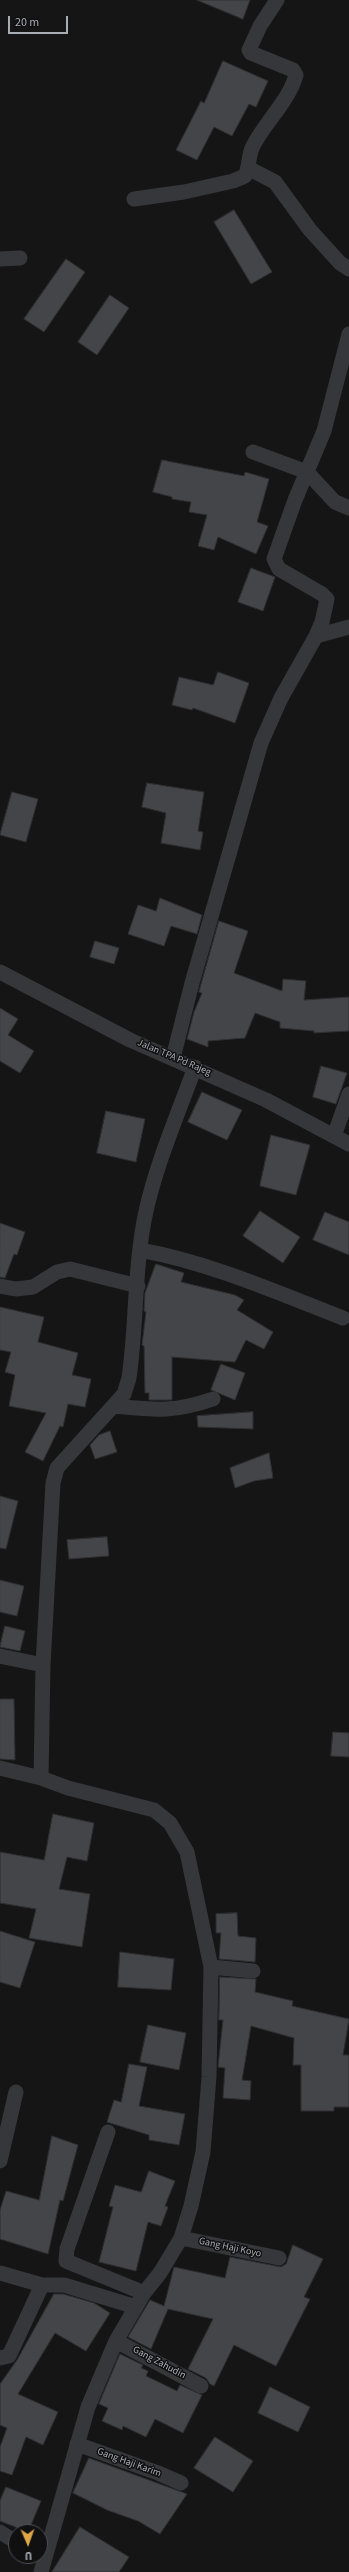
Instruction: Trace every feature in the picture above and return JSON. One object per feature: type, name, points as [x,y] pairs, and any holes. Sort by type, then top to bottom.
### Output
[{"type":"street","points":[[134,199],[184,192],[232,181],[245,176],[252,148],[263,126],[286,96],[296,75],[293,70],[251,53],[249,50],[260,26],[277,0]]},
{"type":"street","points":[[248,168],[275,182],[310,230],[340,263],[349,269]]},
{"type":"street","points":[[0,259],[20,258]]},
{"type":"street","points":[[173,1058],[192,983],[261,743],[281,698],[316,636],[322,622],[326,599],[322,594],[279,569],[274,559],[324,430],[349,334]]},
{"type":"street","points":[[253,452],[307,472],[335,502],[349,508]]},
{"type":"street","points":[[316,636],[349,627]]},
{"type":"street","name":"Jalan TPA Pd Rajeg","points":[[0,972],[130,1040],[195,1067],[349,1144]]},
{"type":"street","points":[[41,1778],[43,1665],[50,1505],[53,1483],[57,1468],[124,1394],[129,1378],[140,1250],[154,1180],[195,1067]]},
{"type":"street","points":[[334,1136],[349,1094]]},
{"type":"street","points":[[140,1250],[172,1256],[229,1273],[343,1318]]},
{"type":"street","points":[[0,1286],[16,1289],[33,1287],[57,1272],[70,1269],[138,1286]]},
{"type":"street","points":[[113,1406],[162,1411],[185,1409],[213,1399]]},
{"type":"street","points":[[0,1656],[43,1665]]},
{"type":"street","points":[[0,1767],[41,1778],[68,1788],[154,1810],[170,1823],[187,1852],[210,1967],[209,2077],[203,2152],[181,2238],[160,2273],[144,2293],[116,2341],[88,2407],[48,2539]]},
{"type":"street","points":[[210,1967],[253,1971]]},
{"type":"street","points":[[0,2162],[16,2092]]},
{"type":"street","points":[[108,2132],[67,2248],[66,2261],[144,2293]]},
{"type":"street","name":"Gang Haji Koyo","points":[[181,2238],[279,2258]]},
{"type":"street","points":[[0,2273],[42,2285],[64,2285],[136,2307]]},
{"type":"street","points":[[0,2358],[9,2356],[42,2285]]},
{"type":"street","name":"Gang Zahudin","points":[[116,2341],[201,2386]]},
{"type":"street","name":"Gang Haji Karim","points":[[77,2444],[181,2483]]},
{"type":"building","points":[[197,0],[250,0],[243,19]]},
{"type":"building","points":[[223,61],[268,81],[256,107],[249,104],[232,136],[214,127],[197,160],[176,150],[201,101],[204,103]]},
{"type":"building","points":[[234,210],[272,272],[251,284],[214,222]]},
{"type":"building","points":[[66,259],[85,272],[44,332],[24,319]]},
{"type":"building","points":[[110,295],[129,308],[97,355],[78,342]]},
{"type":"building","points":[[162,460],[244,476],[245,472],[269,479],[257,522],[268,526],[256,554],[218,537],[214,550],[198,546],[207,515],[189,512],[191,502],[172,499],[172,497],[153,492]]},
{"type":"building","points":[[251,568],[275,577],[263,611],[238,602]]},
{"type":"building","points":[[218,672],[249,683],[235,723],[193,708],[192,710],[172,705],[179,677],[213,685]]},
{"type":"building","points":[[147,783],[204,792],[198,831],[203,832],[200,850],[161,843],[166,813],[142,807]]},
{"type":"building","points":[[12,792],[38,799],[26,842],[0,835]]},
{"type":"building","points":[[160,898],[202,915],[197,934],[171,926],[164,946],[128,934],[138,905],[156,911]]},
{"type":"building","points":[[219,921],[248,931],[234,973],[282,991],[283,979],[306,981],[304,1000],[349,997],[349,1031],[314,1033],[314,1031],[280,1028],[280,1022],[255,1013],[245,1038],[208,1041],[208,1047],[187,1039],[194,1012],[202,993],[199,992]]},
{"type":"building","points":[[95,941],[119,948],[114,964],[90,957]]},
{"type":"building","points":[[0,1008],[18,1019],[8,1035],[34,1051],[20,1073],[0,1061]]},
{"type":"building","points":[[321,1066],[347,1073],[336,1104],[313,1097]]},
{"type":"building","points":[[202,1092],[242,1110],[227,1140],[188,1122]]},
{"type":"building","points":[[106,1111],[145,1119],[136,1162],[97,1153]]},
{"type":"building","points":[[271,1135],[310,1145],[296,1195],[260,1186]]},
{"type":"building","points":[[260,1211],[300,1237],[283,1263],[243,1236]]},
{"type":"building","points":[[325,1212],[349,1222],[349,1255],[313,1240]]},
{"type":"building","points":[[0,1223],[25,1232],[17,1255],[14,1254],[5,1278],[0,1277]]},
{"type":"building","points":[[156,1264],[184,1273],[181,1282],[235,1295],[244,1300],[237,1310],[273,1332],[264,1349],[246,1340],[235,1362],[172,1357],[172,1400],[149,1400],[149,1393],[145,1393],[144,1346],[142,1345],[146,1312],[144,1311],[145,1293]]},
{"type":"building","points":[[0,1307],[44,1317],[38,1342],[78,1353],[72,1375],[91,1379],[85,1407],[68,1404],[63,1427],[60,1426],[43,1461],[25,1452],[46,1413],[9,1406],[15,1375],[5,1372],[11,1352],[0,1350]]},
{"type":"building","points":[[221,1364],[245,1373],[235,1400],[211,1390]]},
{"type":"building","points":[[253,1412],[253,1429],[198,1427],[197,1416]]},
{"type":"building","points":[[110,1431],[117,1452],[95,1459],[90,1445],[99,1435]]},
{"type":"building","points":[[269,1453],[273,1478],[254,1481],[235,1488],[230,1468]]},
{"type":"building","points":[[0,1496],[18,1501],[6,1549],[0,1548]]},
{"type":"building","points":[[107,1537],[109,1556],[69,1559],[67,1540]]},
{"type":"building","points":[[0,1580],[24,1586],[17,1616],[0,1612]]},
{"type":"building","points":[[5,1626],[25,1631],[20,1651],[0,1647]]},
{"type":"building","points":[[0,1699],[14,1699],[15,1760],[0,1759]]},
{"type":"building","points":[[333,1732],[349,1733],[349,1757],[331,1756]]},
{"type":"building","points":[[53,1814],[94,1823],[87,1861],[67,1857],[59,1889],[90,1894],[82,1947],[29,1938],[36,1909],[0,1903],[0,1852],[44,1860]]},
{"type":"building","points":[[237,1913],[238,1936],[256,1938],[255,1962],[219,1959],[221,1933],[216,1933],[216,1914]]},
{"type":"building","points":[[0,1931],[35,1942],[20,1988],[0,1982]]},
{"type":"building","points":[[120,1952],[174,1959],[171,1990],[118,1987]]},
{"type":"building","points":[[220,1977],[256,1979],[255,1992],[293,2001],[292,2006],[349,2019],[343,2055],[349,2055],[349,2107],[334,2107],[334,2111],[301,2111],[301,2065],[293,2065],[294,2038],[251,2026],[242,2080],[251,2081],[250,2100],[223,2098],[225,2068],[218,2067],[223,2020],[219,2020]]},
{"type":"building","points":[[148,2025],[186,2033],[179,2070],[140,2062]]},
{"type":"building","points":[[129,2064],[147,2067],[139,2106],[185,2114],[179,2145],[149,2140],[149,2135],[107,2122],[114,2100],[121,2102]]},
{"type":"building","points":[[52,2136],[78,2145],[63,2201],[60,2200],[48,2254],[0,2239],[0,2210],[6,2191],[39,2200]]},
{"type":"building","points":[[149,2171],[175,2181],[165,2206],[168,2207],[161,2226],[148,2222],[136,2271],[99,2262],[113,2207],[109,2206],[115,2185],[141,2192]]},
{"type":"building","points":[[293,2245],[323,2259],[304,2297],[310,2299],[276,2366],[234,2345],[214,2386],[210,2384],[206,2378],[188,2369],[213,2319],[168,2309],[151,2349],[128,2337],[150,2300],[164,2306],[174,2267],[225,2278],[230,2257],[281,2267],[286,2264]]},
{"type":"building","points":[[54,2294],[63,2294],[94,2303],[110,2313],[86,2351],[55,2333],[18,2394],[58,2412],[43,2445],[26,2437],[12,2475],[0,2471],[0,2447],[7,2428],[0,2425],[0,2384],[17,2360]]},
{"type":"building","points":[[120,2354],[143,2365],[141,2368],[148,2371],[146,2376],[177,2391],[180,2385],[202,2395],[183,2433],[155,2419],[146,2437],[123,2426],[122,2430],[102,2421],[108,2408],[99,2404]]},
{"type":"building","points":[[270,2387],[310,2407],[298,2432],[258,2413]]},
{"type":"building","points":[[215,2437],[253,2461],[233,2492],[194,2468]]},
{"type":"building","points":[[89,2458],[187,2494],[160,2534],[138,2521],[107,2510],[73,2493]]},
{"type":"building","points":[[6,2487],[41,2501],[31,2524],[8,2524],[0,2521],[0,2501]]},
{"type":"building","points":[[80,2527],[129,2557],[119,2572],[52,2572]]}]
